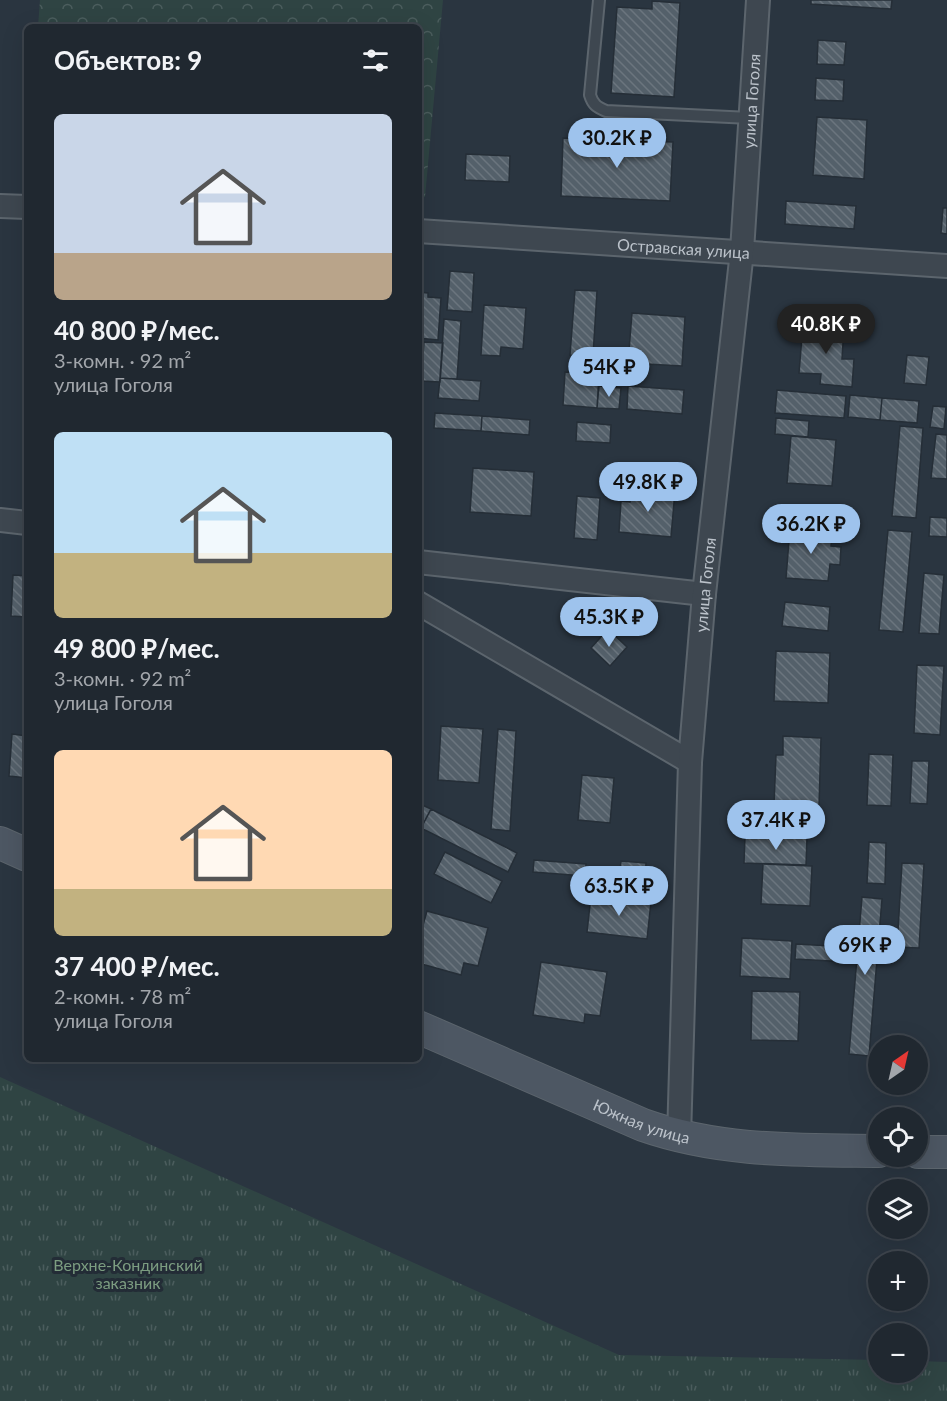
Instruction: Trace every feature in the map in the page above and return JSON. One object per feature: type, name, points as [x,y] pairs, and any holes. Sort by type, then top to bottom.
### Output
[{"type":"street","name":"улица Гоголя","points":[[679,1138],[690,762],[704,594],[742,251],[758,0]]},
{"type":"street","points":[[0,206],[24,207]]},
{"type":"street","name":"Остравская улица","points":[[422,231],[947,266]]},
{"type":"street","points":[[0,520],[24,523]]},
{"type":"street","points":[[422,562],[704,594]]},
{"type":"street","points":[[422,605],[690,762]]},
{"type":"street","points":[[0,843],[24,854]]},
{"type":"street","name":"Южная улица","points":[[422,1029],[643,1125],[679,1138],[767,1149],[868,1151]]},
{"type":"street","points":[[928,1152],[947,1152]]},
{"type":"lane","points":[[599,0],[590,95],[592,103],[597,107],[606,111],[750,118]]},
{"type":"green space","points":[[40,0],[443,0],[425,197],[422,197],[422,24],[38,24]]},
{"type":"green space","name":"Верхне-Кондинский заказник","points":[[0,1077],[619,1355],[868,1360],[868,1383],[928,1383],[928,1361],[947,1362],[947,1401],[0,1401]]},
{"type":"building","points":[[811,0],[892,0],[891,9],[811,4]]},
{"type":"building","points":[[652,1],[680,3],[674,97],[611,93],[617,7],[652,9]]},
{"type":"building","points":[[818,40],[846,42],[844,65],[817,64]]},
{"type":"building","points":[[816,78],[844,80],[843,101],[815,100]]},
{"type":"building","points":[[817,117],[867,120],[864,179],[813,175]]},
{"type":"building","points":[[563,138],[673,142],[670,201],[561,196]]},
{"type":"building","points":[[466,154],[510,156],[509,182],[465,180]]},
{"type":"building","points":[[786,201],[856,206],[854,229],[785,224]]},
{"type":"building","points":[[943,208],[947,208],[947,234],[941,233]]},
{"type":"building","points":[[450,271],[474,273],[472,312],[447,310]]},
{"type":"building","points":[[575,290],[597,291],[593,356],[570,355]]},
{"type":"building","points":[[422,292],[428,293],[428,297],[441,298],[438,340],[422,338]]},
{"type":"building","points":[[484,305],[526,308],[523,349],[501,347],[500,356],[481,355]]},
{"type":"building","points":[[632,313],[685,317],[682,366],[628,363]]},
{"type":"building","points":[[444,319],[461,321],[457,379],[440,378]]},
{"type":"building","points":[[803,324],[844,328],[842,359],[854,359],[852,387],[820,384],[821,374],[799,373]]},
{"type":"building","points":[[424,342],[443,343],[440,382],[422,381]]},
{"type":"building","points":[[907,355],[929,357],[926,385],[904,383]]},
{"type":"building","points":[[565,372],[599,375],[597,408],[563,405]]},
{"type":"building","points":[[440,378],[481,381],[479,401],[438,398]]},
{"type":"building","points":[[599,386],[621,388],[619,409],[597,408]]},
{"type":"building","points":[[628,386],[684,390],[682,414],[627,409]]},
{"type":"building","points":[[777,390],[846,396],[844,418],[775,413]]},
{"type":"building","points":[[850,395],[882,398],[880,420],[848,417]]},
{"type":"building","points":[[882,398],[919,401],[917,423],[880,420]]},
{"type":"building","points":[[933,406],[946,407],[944,429],[930,427]]},
{"type":"building","points":[[435,413],[482,416],[481,431],[434,428]]},
{"type":"building","points":[[482,416],[530,420],[529,435],[481,431]]},
{"type":"building","points":[[776,418],[809,421],[808,437],[775,434]]},
{"type":"building","points":[[577,422],[611,425],[610,443],[576,441]]},
{"type":"building","points":[[900,426],[923,428],[916,518],[892,516]]},
{"type":"building","points":[[936,434],[947,435],[947,479],[931,478]]},
{"type":"building","points":[[791,436],[836,440],[832,486],[787,483]]},
{"type":"building","points":[[473,468],[534,472],[531,516],[470,512]]},
{"type":"building","points":[[631,487],[675,491],[671,537],[619,532],[621,501],[630,502]]},
{"type":"building","points":[[577,496],[600,498],[597,540],[574,538]]},
{"type":"building","points":[[930,517],[947,518],[947,537],[929,536]]},
{"type":"building","points":[[790,528],[832,531],[831,546],[841,547],[840,565],[830,564],[828,581],[786,578]]},
{"type":"building","points":[[888,530],[912,532],[903,632],[879,630]]},
{"type":"building","points":[[924,573],[944,575],[939,634],[919,633]]},
{"type":"building","points":[[13,575],[24,576],[24,617],[11,616]]},
{"type":"building","points":[[785,602],[830,607],[828,631],[782,626]]},
{"type":"building","points":[[608,629],[627,647],[610,666],[591,648]]},
{"type":"building","points":[[776,651],[830,653],[828,703],[774,701]]},
{"type":"building","points":[[917,665],[944,666],[940,735],[914,733]]},
{"type":"building","points":[[441,726],[483,729],[479,783],[438,780]]},
{"type":"building","points":[[498,729],[516,731],[510,831],[491,829]]},
{"type":"building","points":[[12,734],[24,736],[24,778],[9,776]]},
{"type":"building","points":[[783,736],[821,738],[819,807],[774,805],[776,755],[783,755]]},
{"type":"building","points":[[869,754],[893,755],[891,806],[867,805]]},
{"type":"building","points":[[912,761],[929,761],[927,804],[910,803]]},
{"type":"building","points":[[582,775],[614,778],[610,823],[578,820]]},
{"type":"building","points":[[422,805],[431,809],[422,826]]},
{"type":"building","points":[[431,809],[517,853],[508,872],[422,829]]},
{"type":"building","points":[[745,836],[807,838],[806,865],[744,863]]},
{"type":"building","points":[[869,842],[886,843],[885,884],[867,883]]},
{"type":"building","points":[[445,852],[502,881],[491,903],[434,874]]},
{"type":"building","points":[[534,860],[586,864],[585,876],[533,872]]},
{"type":"building","points":[[621,861],[646,863],[645,881],[619,879]]},
{"type":"building","points":[[902,863],[924,864],[919,948],[897,947]]},
{"type":"building","points":[[763,864],[812,866],[810,906],[761,904]]},
{"type":"building","points":[[591,896],[651,902],[647,939],[587,932]]},
{"type":"building","points":[[862,897],[882,899],[871,1035],[868,1035],[868,1056],[849,1054]]},
{"type":"building","points":[[427,911],[488,928],[478,966],[464,963],[461,975],[422,964],[422,929]]},
{"type":"building","points":[[742,938],[792,941],[790,979],[740,976]]},
{"type":"building","points":[[796,944],[849,947],[848,962],[795,959]]},
{"type":"building","points":[[541,962],[607,972],[600,1016],[585,1014],[584,1023],[533,1015]]},
{"type":"building","points":[[752,991],[800,992],[798,1041],[751,1040]]}]
